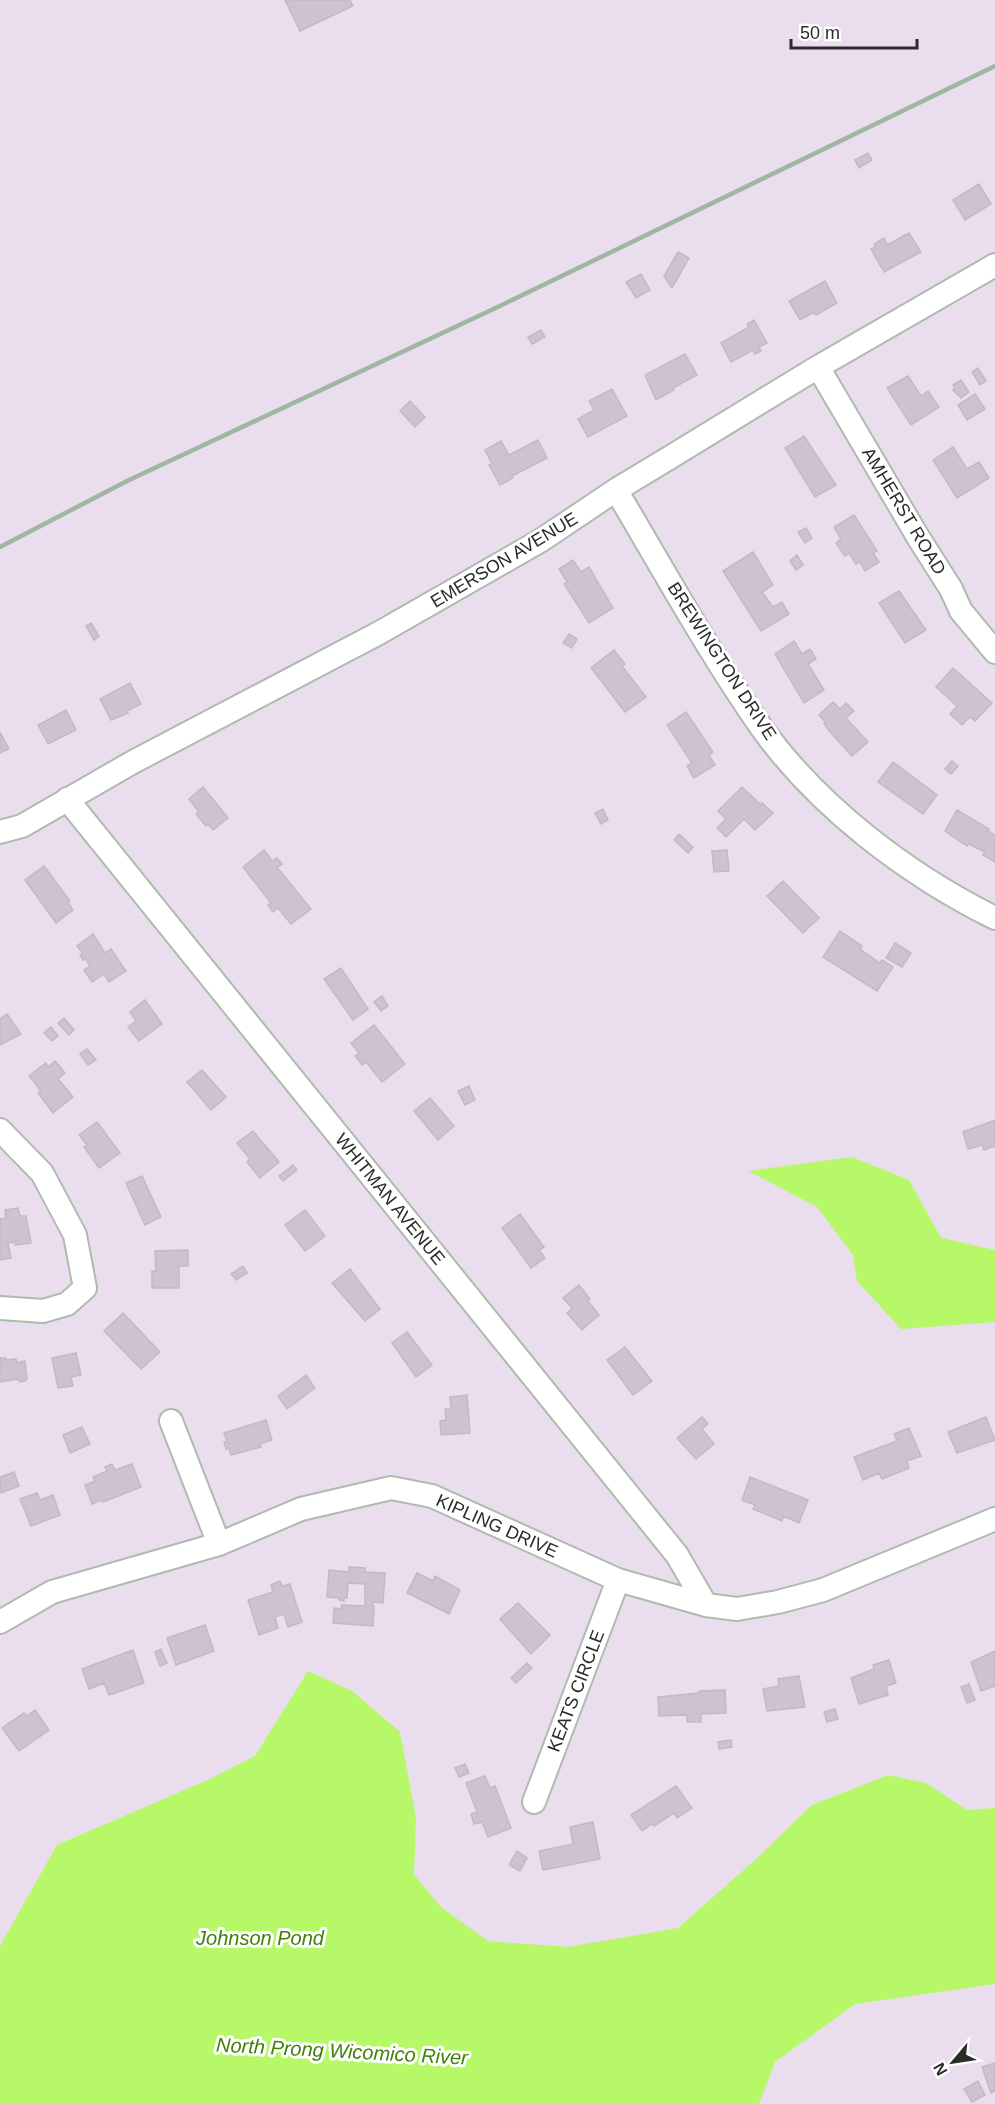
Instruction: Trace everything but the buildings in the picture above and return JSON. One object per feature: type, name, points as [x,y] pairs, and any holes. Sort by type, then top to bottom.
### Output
[{"type":"street","name":"EMERSON AVENUE","points":[[0,832],[22,826],[133,762],[380,633],[540,541],[615,490],[818,367],[995,265]]},
{"type":"street","name":"AMHERST ROAD","points":[[818,367],[951,589],[961,611],[995,652]]},
{"type":"street","name":"BREWINGTON DRIVE","points":[[615,490],[714,655],[762,728],[806,779],[864,835],[962,902],[995,918]]},
{"type":"street","name":"WHITMAN AVENUE","points":[[67,799],[677,1555],[706,1605]]},
{"type":"street","points":[[0,1130],[42,1173],[75,1234],[85,1288],[67,1304],[43,1311],[0,1308]]},
{"type":"street","points":[[171,1421],[219,1544]]},
{"type":"street","name":"KIPLING DRIVE","points":[[0,1622],[52,1592],[219,1544],[301,1509],[391,1488],[432,1496],[618,1580],[706,1605],[737,1609],[778,1602],[823,1590],[995,1519]]},
{"type":"street","name":"KEATS CIRCLE","points":[[534,1802],[618,1580]]},
{"type":"water","points":[[852,1157],[909,1180],[941,1238],[995,1250],[995,1322],[901,1329],[857,1281],[853,1255],[817,1207],[748,1171]]},
{"type":"water","name":"Johnson Pond","points":[[308,1671],[352,1691],[400,1732],[416,1818],[414,1875],[442,1908],[488,1941],[568,1947],[678,1928],[754,1861],[812,1805],[888,1775],[926,1783],[967,1810],[995,1808],[995,1984],[855,2004],[775,2062],[759,2104],[0,2104],[0,1946],[57,1845],[210,1779],[255,1756]]},
{"type":"railway","points":[[0,547],[127,481],[502,305],[995,66]]},
{"type":"water label","name":"North Prong Wicomico River","points":[[342,2051]]}]
